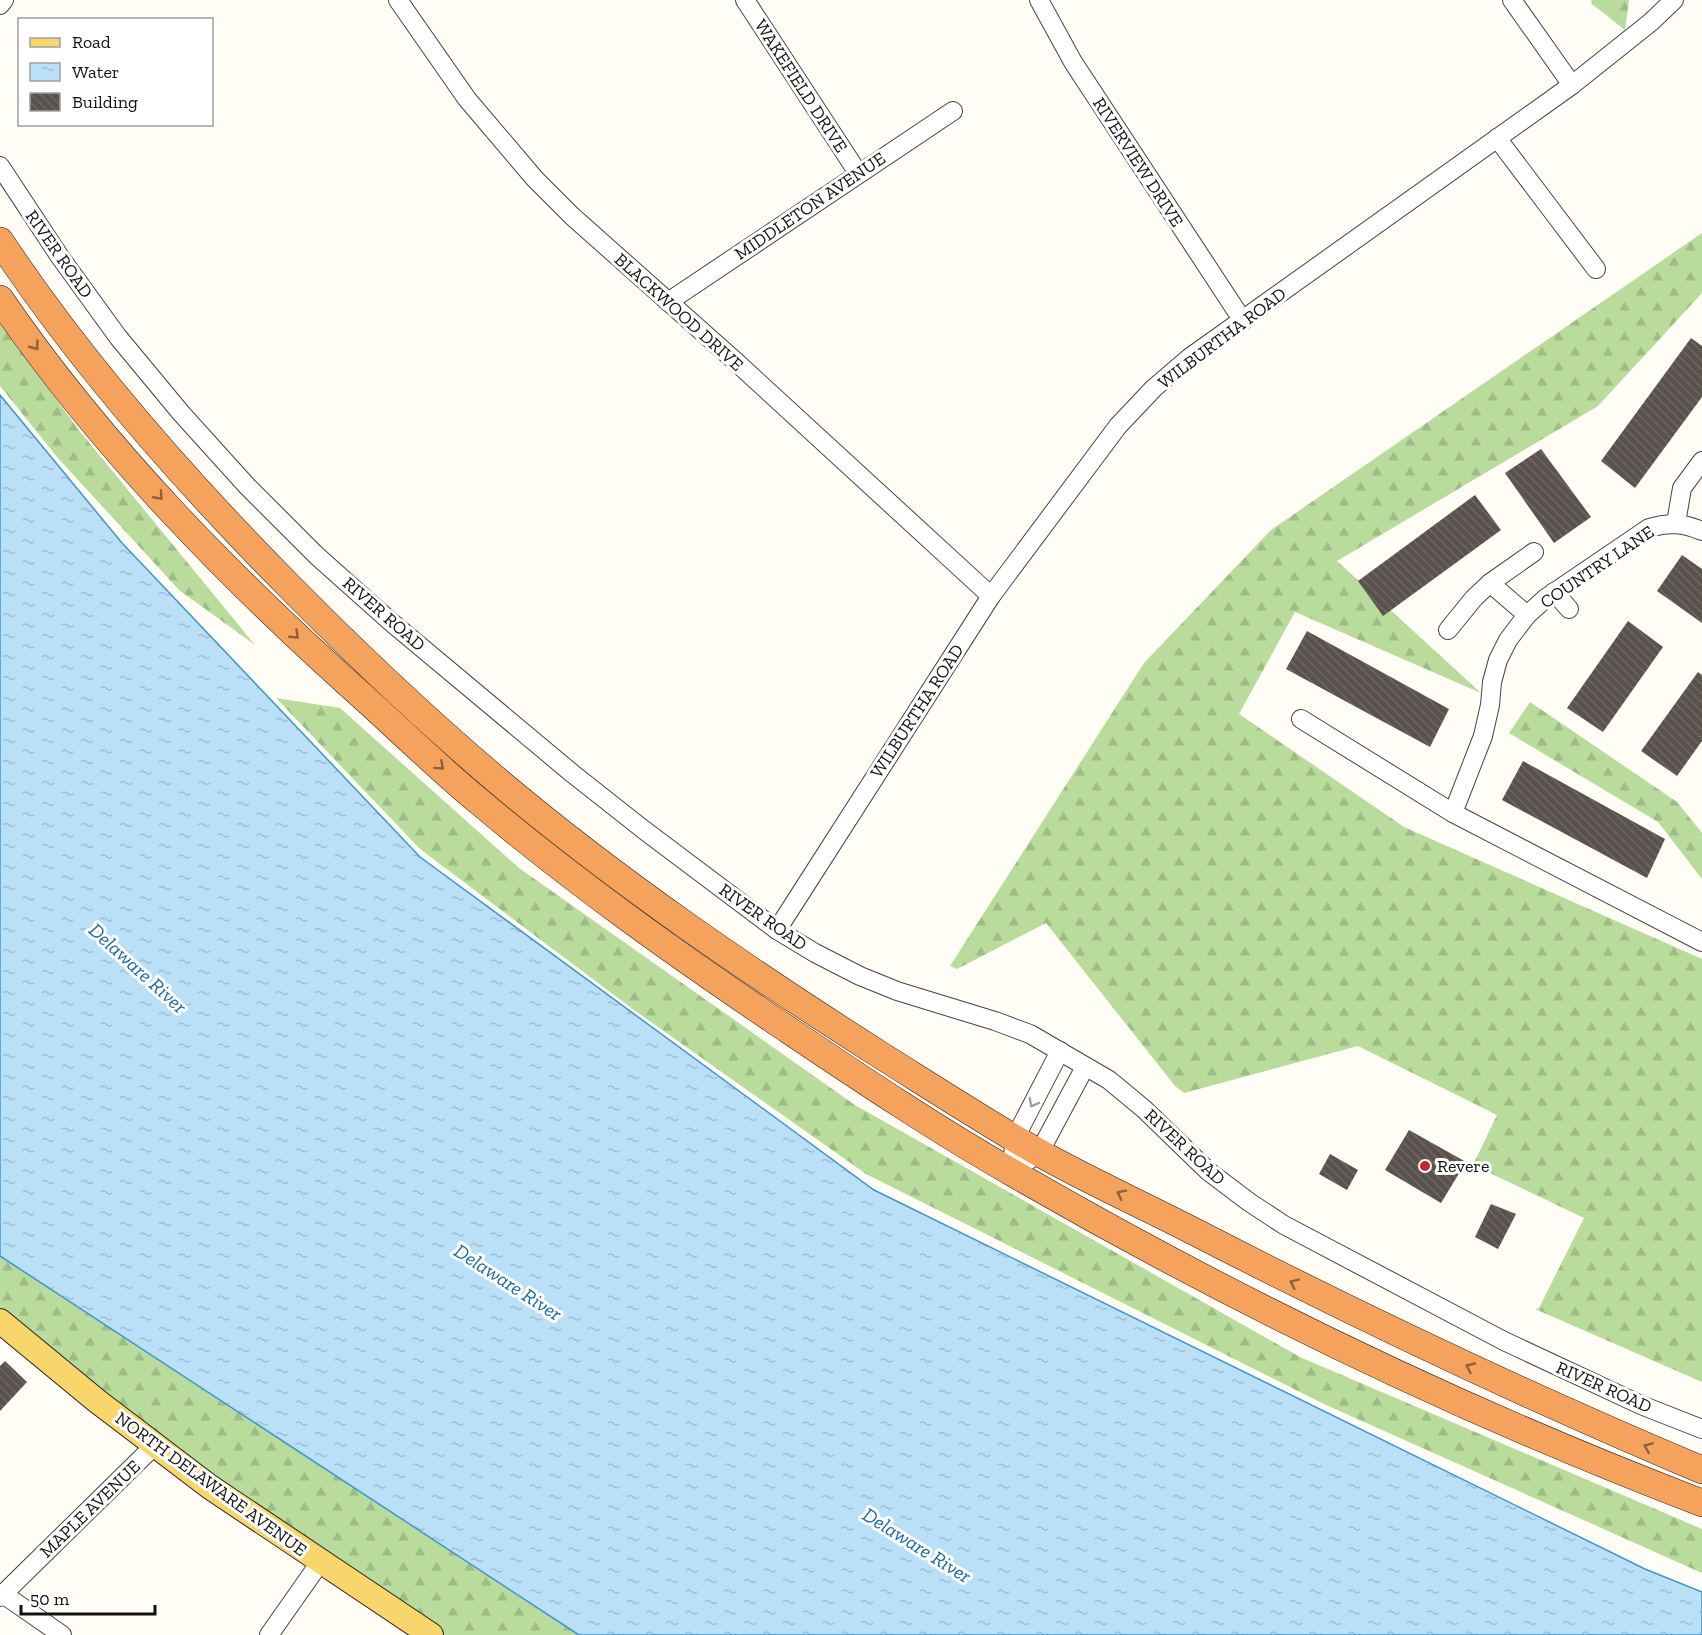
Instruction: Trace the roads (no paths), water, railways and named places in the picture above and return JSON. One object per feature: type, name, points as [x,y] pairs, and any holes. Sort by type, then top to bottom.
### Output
[{"type":"highway","name":"RIVER ROAD","points":[[0,241],[97,374],[212,506],[325,623],[500,782],[599,861],[701,936],[806,1008],[1039,1153],[1404,1337],[1702,1470]]},
{"type":"highway","points":[[0,299],[69,391],[138,473],[244,587],[330,668],[481,803],[601,897],[725,987],[852,1072],[1011,1172],[1194,1272],[1344,1348],[1497,1419],[1702,1503]]},
{"type":"main road","name":"NORTH DELAWARE AVENUE","points":[[0,1321],[97,1401],[210,1487],[431,1635]]},
{"type":"street","points":[[0,5],[4,0]]},
{"type":"street","name":"BLACKWOOD DRIVE","points":[[398,0],[436,57],[500,140],[572,216],[991,596]]},
{"type":"street","name":"WAKEFIELD DRIVE","points":[[744,0],[858,173]]},
{"type":"street","name":"RIVERVIEW DRIVE","points":[[1040,0],[1073,62],[1243,321]]},
{"type":"street","points":[[1512,0],[1572,85]]},
{"type":"street","name":"WILBURTHA ROAD","points":[[777,930],[991,596],[1126,418],[1154,388],[1188,358],[1572,85],[1651,22],[1674,0]]},
{"type":"street","name":"MIDDLETON AVENUE","points":[[668,302],[953,111]]},
{"type":"street","points":[[1497,138],[1596,269]]},
{"type":"street","name":"RIVER ROAD","points":[[0,166],[60,257],[125,345],[181,413],[247,486],[310,548],[391,622],[573,774],[777,930],[860,976],[897,991],[1030,1034],[1109,1080],[1144,1108],[1208,1171],[1249,1203],[1284,1225],[1514,1346],[1702,1429]]},
{"type":"street","points":[[1676,523],[1682,488],[1702,461]]},
{"type":"street","name":"COUNTRY LANE","points":[[1453,813],[1483,736],[1498,660],[1508,640],[1527,615],[1554,592],[1649,528],[1665,523],[1676,523],[1702,531]]},
{"type":"street","points":[[1448,630],[1474,598],[1490,583],[1534,552]]},
{"type":"street","points":[[1490,583],[1527,615]]},
{"type":"street","points":[[1554,592],[1569,609]]},
{"type":"street","points":[[1301,719],[1453,813],[1702,942]]},
{"type":"street","points":[[1011,1172],[1015,1138],[1060,1051]]},
{"type":"street","points":[[1011,1172],[1039,1153],[1085,1067]]},
{"type":"street","name":"MAPLE AVENUE","points":[[2,1596],[154,1446]]},
{"type":"street","points":[[269,1635],[321,1562]]},
{"type":"street","points":[[2,1596],[62,1635]]},
{"type":"water","name":"Delaware River","points":[[0,395],[122,543],[420,857],[874,1190],[1645,1569],[1702,1592],[1702,1635],[579,1635],[0,1256]]},
{"type":"place","name":"Revere","points":[[1425,1166]]}]
